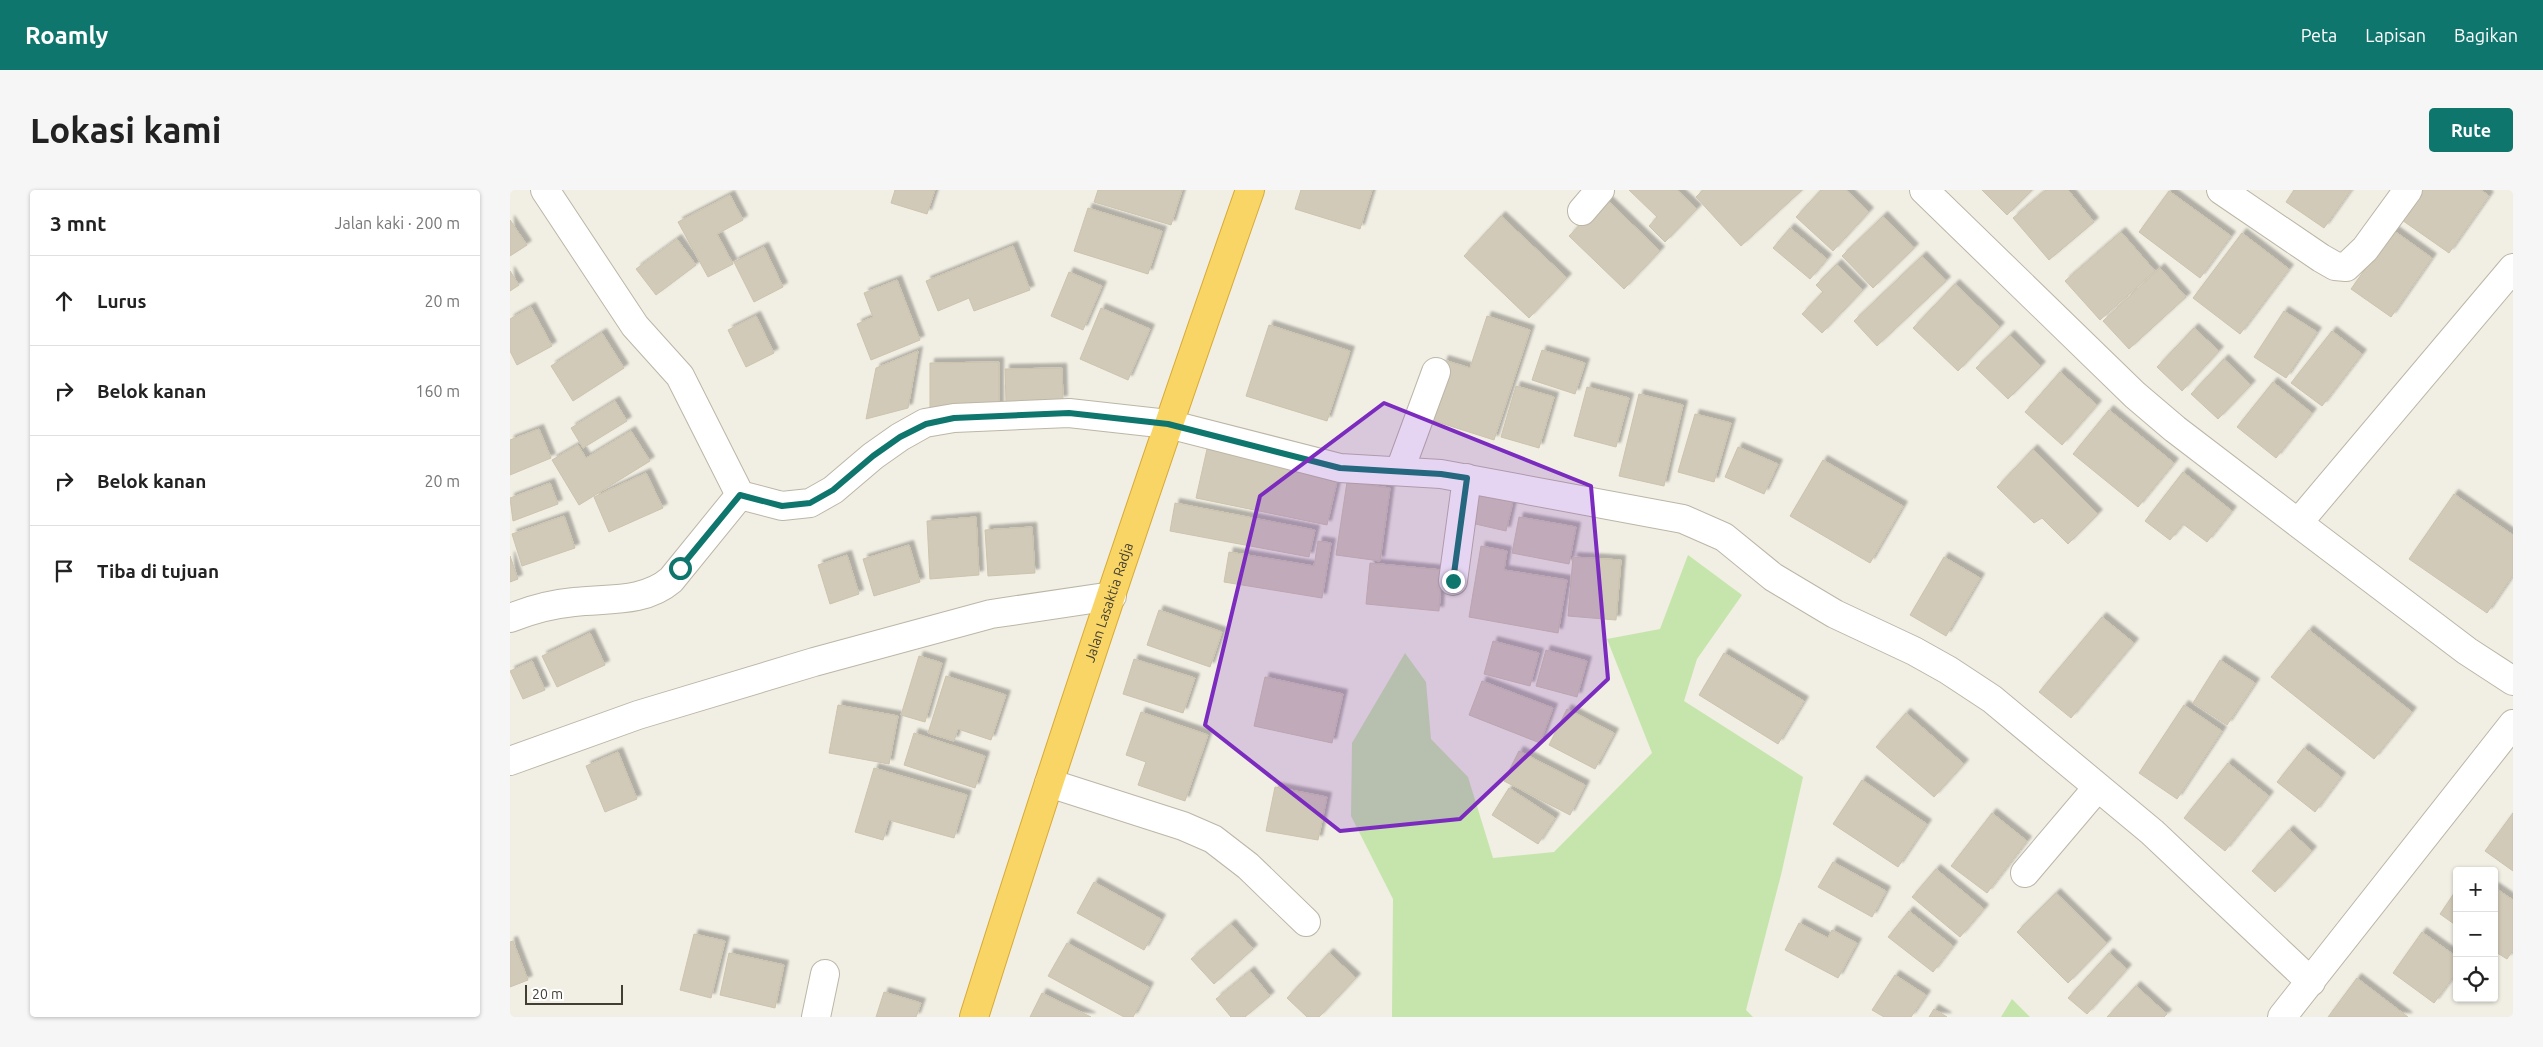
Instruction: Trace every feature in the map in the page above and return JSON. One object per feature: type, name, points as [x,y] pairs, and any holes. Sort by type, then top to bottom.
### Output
[{"type":"highway","name":"Jalan Lasaktia Radja","points":[[974,1017],[1168,424],[1250,190]]},
{"type":"street","points":[[544,190],[635,326],[680,376],[740,495],[782,506],[810,503],[833,490],[873,456],[900,437],[926,424],[954,418],[1069,413],[1168,424],[1340,468],[1400,470],[1467,478],[1683,519],[1724,537],[1773,578],[1835,614],[1948,670],[1992,699],[2152,832],[2311,982]]},
{"type":"street","points":[[1582,211],[1600,190]]},
{"type":"street","points":[[1924,190],[2135,394],[2175,428],[2468,651],[2513,681]]},
{"type":"street","points":[[2221,190],[2321,258],[2335,266],[2346,267],[2365,249],[2408,190]]},
{"type":"street","points":[[2298,522],[2513,268]]},
{"type":"street","points":[[1400,470],[1436,372]]},
{"type":"street","points":[[1453,581],[1467,478]]},
{"type":"street","points":[[510,618],[572,602],[639,597],[662,588],[671,580],[740,495]]},
{"type":"street","points":[[510,761],[638,715],[814,662],[991,614],[1112,596]]},
{"type":"street","points":[[2286,1015],[2513,724]]},
{"type":"street","points":[[1049,783],[1183,826],[1212,840],[1248,866],[1306,922]]},
{"type":"street","points":[[2025,872],[2098,788]]},
{"type":"street","points":[[816,1017],[825,974]]},
{"type":"highlighted area","points":[[1384,403],[1591,486],[1608,679],[1460,819],[1340,831],[1205,725],[1260,496]]},
{"type":"green space","points":[[1688,555],[1742,595],[1697,659],[1684,701],[1803,777],[1781,875],[1746,1010],[1753,1017],[1392,1017],[1393,899],[1351,816],[1352,743],[1405,653],[1426,682],[1431,739],[1468,777],[1493,858],[1554,852],[1652,753],[1607,639],[1660,629]]},
{"type":"green space","points":[[2012,999],[2030,1017],[2001,1017]]},
{"type":"building","points":[[895,190],[935,190],[927,214],[891,203]]},
{"type":"building","points":[[1098,190],[1182,190],[1171,225],[1094,202]]},
{"type":"building","points":[[1301,190],[1372,190],[1360,229],[1295,209]]},
{"type":"building","points":[[1629,190],[1677,190],[1697,209],[1665,242],[1649,226],[1657,217]]},
{"type":"building","points":[[1703,190],[1802,190],[1741,246],[1696,197]]},
{"type":"building","points":[[1821,190],[1846,190],[1869,212],[1833,251],[1796,217]]},
{"type":"building","points":[[1982,190],[2032,190],[2007,215]]},
{"type":"building","points":[[2046,190],[2068,190],[2094,222],[2049,260],[2013,218]]},
{"type":"building","points":[[2294,190],[2351,190],[2324,228],[2286,202]]},
{"type":"building","points":[[2419,190],[2481,190],[2489,196],[2449,253],[2399,218]]},
{"type":"building","points":[[2169,191],[2231,236],[2200,278],[2139,232]]},
{"type":"building","points":[[730,195],[743,220],[717,234],[733,264],[708,277],[678,222]]},
{"type":"building","points":[[1605,198],[1660,251],[1624,289],[1569,236]]},
{"type":"building","points":[[1088,208],[1162,231],[1148,274],[1074,251]]},
{"type":"building","points":[[1501,216],[1567,278],[1529,318],[1464,256]]},
{"type":"building","points":[[1883,216],[1914,248],[1873,288],[1842,256]]},
{"type":"building","points":[[510,220],[527,245],[510,256]]},
{"type":"building","points":[[1790,228],[1827,259],[1810,279],[1773,248]]},
{"type":"building","points":[[2393,230],[2432,258],[2391,317],[2351,289]]},
{"type":"building","points":[[2121,232],[2155,271],[2100,320],[2065,281]]},
{"type":"building","points":[[2242,233],[2289,269],[2240,334],[2193,298]]},
{"type":"building","points":[[677,239],[696,265],[656,295],[636,269]]},
{"type":"building","points":[[1013,246],[1030,290],[974,311],[969,298],[938,311],[926,281]]},
{"type":"building","points":[[764,247],[783,287],[754,302],[734,262]]},
{"type":"building","points":[[1922,256],[1946,281],[1877,346],[1854,321]]},
{"type":"building","points":[[1837,264],[1863,290],[1822,333],[1802,314],[1823,292],[1816,285]]},
{"type":"building","points":[[2160,268],[2186,297],[2129,349],[2103,321]]},
{"type":"building","points":[[510,271],[519,285],[510,291]]},
{"type":"building","points":[[1069,272],[1102,286],[1083,330],[1051,316]]},
{"type":"building","points":[[897,280],[920,340],[871,360],[857,324],[873,317],[864,293]]},
{"type":"building","points":[[1955,284],[2000,327],[1958,371],[1913,328]]},
{"type":"building","points":[[531,307],[552,346],[517,365],[510,351],[510,319]]},
{"type":"building","points":[[1101,308],[1150,329],[1128,380],[1080,359]]},
{"type":"building","points":[[2284,311],[2317,332],[2286,378],[2254,357]]},
{"type":"building","points":[[756,316],[774,353],[746,367],[728,330]]},
{"type":"building","points":[[1487,316],[1530,330],[1494,440],[1425,418],[1444,360],[1470,368]]},
{"type":"building","points":[[1269,325],[1350,351],[1327,421],[1246,396]]},
{"type":"building","points":[[2194,328],[2219,351],[2182,391],[2157,367]]},
{"type":"building","points":[[2332,331],[2362,354],[2322,406],[2291,383]]},
{"type":"building","points":[[602,333],[624,368],[573,401],[551,366]]},
{"type":"building","points":[[2010,335],[2041,366],[2008,399],[1976,368]]},
{"type":"building","points":[[1542,350],[1585,363],[1575,394],[1532,380]]},
{"type":"building","points":[[918,351],[908,408],[866,419],[876,368]]},
{"type":"building","points":[[2224,359],[2251,385],[2218,419],[2191,394]]},
{"type":"building","points":[[999,362],[999,410],[930,411],[930,363]]},
{"type":"building","points":[[1062,368],[1063,400],[1006,402],[1005,369]]},
{"type":"building","points":[[2060,372],[2097,405],[2062,445],[2025,412]]},
{"type":"building","points":[[2273,382],[2312,413],[2276,458],[2237,427]]},
{"type":"building","points":[[1516,386],[1554,397],[1539,448],[1501,437]]},
{"type":"building","points":[[1587,387],[1629,398],[1616,447],[1574,436]]},
{"type":"building","points":[[1639,394],[1683,405],[1664,486],[1619,476]]},
{"type":"building","points":[[615,401],[627,421],[583,448],[571,428]]},
{"type":"building","points":[[2109,410],[2174,463],[2138,507],[2073,454]]},
{"type":"building","points":[[1695,414],[1731,423],[1714,482],[1678,472]]},
{"type":"building","points":[[539,429],[551,458],[510,475],[510,440]]},
{"type":"building","points":[[631,431],[650,461],[579,505],[552,460],[578,445],[586,458]]},
{"type":"building","points":[[1738,447],[1778,464],[1764,494],[1725,477]]},
{"type":"building","points":[[1207,449],[1338,477],[1327,525],[1196,498]]},
{"type":"building","points":[[2033,449],[2098,514],[2068,544],[2042,518],[2034,523],[1997,487]]},
{"type":"building","points":[[1823,460],[1903,506],[1870,563],[1790,516]]},
{"type":"building","points":[[2183,472],[2232,511],[2207,542],[2183,524],[2170,540],[2145,521]]},
{"type":"building","points":[[646,473],[663,508],[609,532],[594,497]]},
{"type":"building","points":[[1347,482],[1390,488],[1380,561],[1336,555]]},
{"type":"building","points":[[550,483],[558,504],[513,521],[510,498]]},
{"type":"building","points":[[1479,488],[1514,497],[1506,531],[1471,523]]},
{"type":"building","points":[[2454,494],[2513,535],[2513,575],[2487,613],[2409,559]]},
{"type":"building","points":[[1175,503],[1315,530],[1309,557],[1170,531]]},
{"type":"building","points":[[564,516],[575,548],[522,566],[512,534]]},
{"type":"building","points":[[976,517],[979,575],[930,579],[927,521]]},
{"type":"building","points":[[1519,517],[1576,527],[1569,564],[1512,553]]},
{"type":"building","points":[[1032,527],[1035,573],[988,576],[985,530]]},
{"type":"building","points":[[1318,541],[1331,543],[1322,598],[1224,582],[1229,552],[1314,566]]},
{"type":"building","points":[[909,545],[920,582],[874,596],[863,559]]},
{"type":"building","points":[[1481,546],[1507,551],[1504,570],[1567,580],[1558,633],[1469,617]]},
{"type":"building","points":[[847,555],[859,594],[830,604],[818,565]]},
{"type":"building","points":[[510,556],[518,579],[510,582]]},
{"type":"building","points":[[1573,557],[1621,560],[1616,620],[1568,616]]},
{"type":"building","points":[[1944,557],[1980,578],[1946,636],[1910,615]]},
{"type":"building","points":[[1370,563],[1442,570],[1439,611],[1366,604]]},
{"type":"building","points":[[1159,610],[1222,632],[1210,667],[1147,645]]},
{"type":"building","points":[[2102,617],[2134,643],[2071,718],[2039,692]]},
{"type":"building","points":[[2309,630],[2412,712],[2374,759],[2271,677]]},
{"type":"building","points":[[590,633],[605,665],[557,687],[542,656]]},
{"type":"building","points":[[1493,641],[1539,653],[1530,686],[1484,674]]},
{"type":"building","points":[[1546,650],[1587,661],[1577,697],[1536,686]]},
{"type":"building","points":[[1724,653],[1804,701],[1778,744],[1699,695]]},
{"type":"building","points":[[919,656],[942,663],[925,722],[901,715]]},
{"type":"building","points":[[1134,659],[1195,678],[1183,713],[1123,694]]},
{"type":"building","points":[[2220,660],[2255,683],[2227,725],[2193,703]]},
{"type":"building","points":[[532,661],[545,690],[523,699],[510,671]]},
{"type":"building","points":[[946,676],[1006,695],[991,740],[958,729],[954,741],[928,733]]},
{"type":"building","points":[[1265,677],[1343,694],[1332,743],[1254,726]]},
{"type":"building","points":[[1482,681],[1553,708],[1540,743],[1469,715]]},
{"type":"building","points":[[838,705],[898,716],[889,764],[829,753]]},
{"type":"building","points":[[2184,705],[2222,731],[2177,799],[2139,773]]},
{"type":"building","points":[[1567,709],[1614,733],[1595,769],[1549,745]]},
{"type":"building","points":[[1141,712],[1208,735],[1185,801],[1138,785],[1146,762],[1126,755]]},
{"type":"building","points":[[1906,713],[1964,764],[1934,797],[1876,747]]},
{"type":"building","points":[[914,733],[985,756],[975,788],[904,765]]},
{"type":"building","points":[[2304,748],[2341,777],[2315,812],[2277,782]]},
{"type":"building","points":[[1519,751],[1585,785],[1570,815],[1504,781]]},
{"type":"building","points":[[618,752],[637,799],[605,812],[586,766]]},
{"type":"building","points":[[2228,763],[2269,796],[2225,851],[2184,818]]},
{"type":"building","points":[[874,768],[967,795],[954,838],[889,820],[883,840],[855,832]]},
{"type":"building","points":[[1862,780],[1927,824],[1898,867],[1833,824]]},
{"type":"building","points":[[1275,787],[1327,797],[1318,840],[1266,831]]},
{"type":"building","points":[[1509,788],[1555,818],[1538,844],[1492,815]]},
{"type":"building","points":[[1992,813],[2027,841],[1987,893],[1951,866]]},
{"type":"building","points":[[2513,813],[2513,871],[2485,851]]},
{"type":"building","points":[[2289,830],[2312,851],[2275,892],[2252,871]]},
{"type":"building","points":[[1833,862],[1886,891],[1872,917],[1818,887]]},
{"type":"building","points":[[1936,869],[1984,909],[1960,937],[1912,897]]},
{"type":"building","points":[[1094,882],[1161,919],[1144,950],[1077,913]]},
{"type":"building","points":[[2498,890],[2513,900],[2513,950],[2507,959],[2498,953]]},
{"type":"building","points":[[2056,893],[2107,943],[2068,983],[2017,932]]},
{"type":"building","points":[[2453,895],[2453,923],[2440,914]]},
{"type":"building","points":[[1909,911],[1953,946],[1933,972],[1888,937]]},
{"type":"building","points":[[1799,923],[1828,938],[1832,930],[1857,943],[1838,978],[1785,950]]},
{"type":"building","points":[[1231,924],[1253,949],[1214,984],[1191,959]]},
{"type":"building","points":[[2422,932],[2453,954],[2453,977],[2434,1003],[2393,973]]},
{"type":"building","points":[[694,934],[725,941],[711,998],[680,990]]},
{"type":"building","points":[[513,941],[528,980],[510,987],[510,942]]},
{"type":"building","points":[[1067,943],[1149,987],[1133,1017],[1124,1017],[1048,976]]},
{"type":"building","points":[[729,953],[784,965],[775,1008],[720,995]]},
{"type":"building","points":[[1329,953],[1356,978],[1319,1017],[1307,1017],[1287,998]]},
{"type":"building","points":[[2109,953],[2127,969],[2087,1014],[2068,998]]},
{"type":"building","points":[[1250,971],[1270,996],[1245,1017],[1231,1017],[1216,999]]},
{"type":"building","points":[[1895,975],[1926,995],[1911,1017],[1884,1017],[1872,1010]]},
{"type":"building","points":[[2357,978],[2408,1017],[2328,1017]]},
{"type":"building","points":[[2136,986],[2167,1014],[2164,1017],[2107,1017]]},
{"type":"building","points":[[884,992],[921,1003],[916,1017],[876,1017]]},
{"type":"building","points":[[1042,993],[1091,1017],[1030,1017]]},
{"type":"building","points":[[1934,1009],[1947,1017],[1929,1017]]},
{"type":"route","points":[[680,568],[740,495],[782,506],[810,503],[833,490],[873,456],[900,437],[926,424],[954,418],[1069,413],[1168,424],[1232,438],[1340,468],[1400,470],[1467,478],[1453,581]]}]
